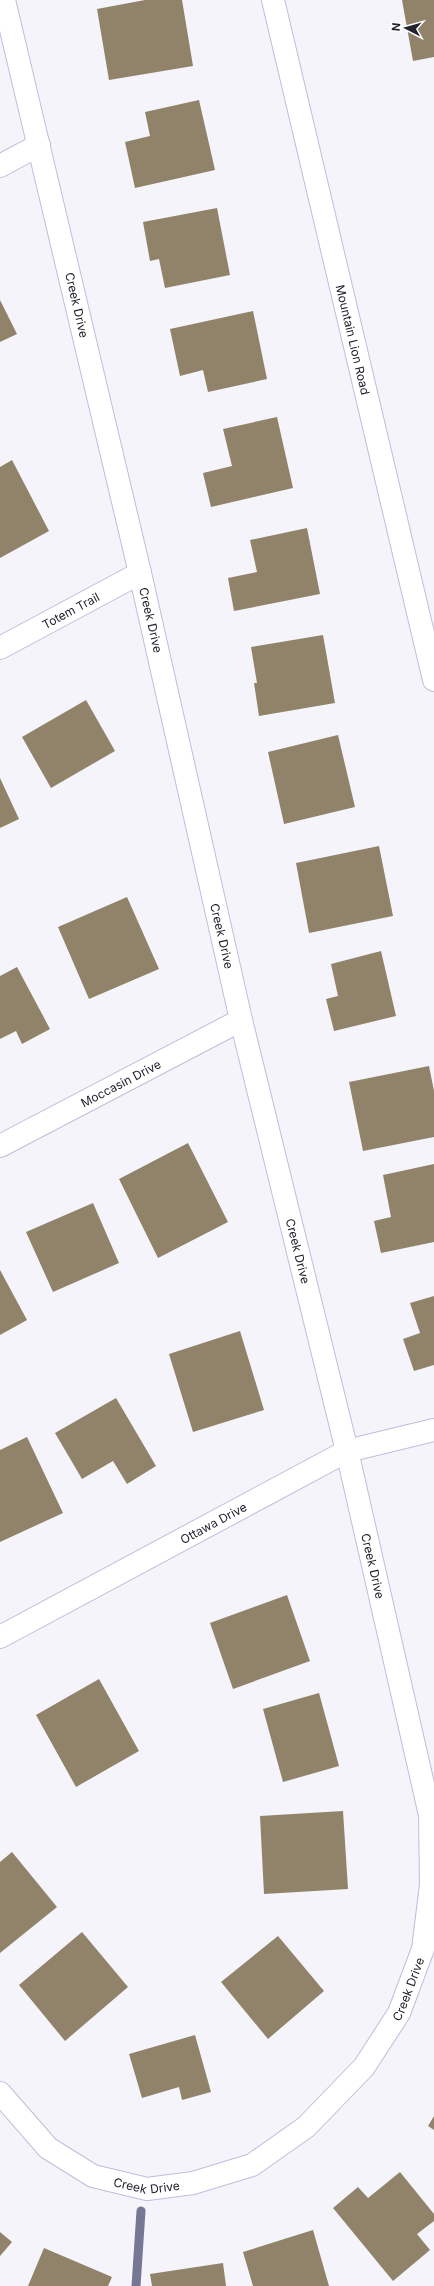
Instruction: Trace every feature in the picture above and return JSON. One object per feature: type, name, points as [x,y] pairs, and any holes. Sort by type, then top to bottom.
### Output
[{"type":"street","name":"Creek Drive","points":[[0,2093],[48,2148],[93,2176],[147,2189],[193,2183],[252,2165],[306,2127],[364,2067],[399,2013],[424,1949],[431,1885],[430,1815],[347,1452],[241,1020],[140,573],[4,0]]},
{"type":"street","name":"Mountain Lion Road","points":[[273,0],[434,680]]},
{"type":"street","points":[[0,166],[39,145]]},
{"type":"street","name":"Totem Trail","points":[[0,648],[140,573]]},
{"type":"street","name":"Moccasin Drive","points":[[0,1146],[241,1020]]},
{"type":"street","name":"Ottawa Drive","points":[[0,1637],[347,1452],[434,1430]]},
{"type":"building","points":[[145,0],[182,0],[193,66],[109,80],[97,9]]},
{"type":"building","points":[[402,0],[434,0],[434,57],[413,61]]},
{"type":"building","points":[[199,100],[215,170],[135,188],[125,142],[150,136],[145,112]]},
{"type":"building","points":[[217,208],[230,275],[165,288],[159,259],[150,261],[143,222]]},
{"type":"building","points":[[0,300],[17,334],[0,342]]},
{"type":"building","points":[[253,311],[267,379],[208,392],[203,370],[180,376],[170,329]]},
{"type":"building","points":[[277,417],[293,488],[211,507],[203,473],[232,466],[223,429]]},
{"type":"building","points":[[12,460],[49,531],[0,558],[0,467]]},
{"type":"building","points":[[307,528],[320,594],[234,611],[228,578],[257,572],[250,540]]},
{"type":"building","points":[[323,635],[335,703],[259,716],[254,683],[257,683],[251,647]]},
{"type":"building","points":[[86,700],[115,751],[51,788],[22,737]]},
{"type":"building","points":[[338,735],[355,807],[284,824],[268,752]]},
{"type":"building","points":[[0,778],[19,819],[0,828]]},
{"type":"building","points":[[379,846],[393,916],[309,933],[296,863]]},
{"type":"building","points":[[127,897],[159,969],[89,999],[58,927]]},
{"type":"building","points":[[381,951],[396,1016],[334,1031],[326,999],[338,996],[331,964]]},
{"type":"building","points":[[17,967],[50,1029],[22,1044],[16,1031],[0,1039],[0,976]]},
{"type":"building","points":[[429,1066],[434,1091],[434,1137],[363,1151],[349,1082]]},
{"type":"building","points":[[188,1143],[228,1222],[158,1258],[119,1179]]},
{"type":"building","points":[[434,1164],[434,1242],[381,1253],[374,1221],[391,1217],[383,1175]]},
{"type":"building","points":[[93,1203],[119,1263],[53,1292],[26,1232]]},
{"type":"building","points":[[0,1270],[27,1320],[0,1335]]},
{"type":"building","points":[[434,1296],[434,1365],[414,1371],[403,1339],[420,1333],[410,1303]]},
{"type":"building","points":[[240,1331],[264,1410],[193,1432],[169,1354]]},
{"type":"building","points":[[116,1398],[156,1466],[127,1484],[113,1461],[82,1479],[55,1433]]},
{"type":"building","points":[[27,1437],[63,1513],[0,1542],[0,1450]]},
{"type":"building","points":[[287,1595],[310,1661],[233,1689],[210,1623]]},
{"type":"building","points":[[99,1679],[139,1751],[76,1787],[36,1715]]},
{"type":"building","points":[[319,1693],[339,1766],[283,1782],[263,1709]]},
{"type":"building","points":[[343,1811],[348,1889],[264,1894],[260,1816]]},
{"type":"building","points":[[12,1852],[57,1907],[0,1953],[0,1862]]},
{"type":"building","points":[[82,1932],[128,1987],[65,2041],[19,1985]]},
{"type":"building","points":[[278,1936],[324,1991],[268,2039],[221,1982]]},
{"type":"building","points":[[195,2035],[211,2092],[182,2100],[179,2087],[142,2098],[129,2054]]},
{"type":"building","points":[[434,2116],[434,2130],[428,2126]]},
{"type":"building","points":[[400,2172],[434,2214],[434,2221],[417,2234],[430,2250],[393,2281],[333,2208],[358,2187],[368,2198]]},
{"type":"building","points":[[313,2230],[329,2286],[253,2286],[243,2252]]},
{"type":"building","points":[[0,2232],[12,2242],[0,2256]]},
{"type":"building","points":[[44,2248],[112,2277],[108,2286],[28,2286]]},
{"type":"building","points":[[223,2263],[226,2286],[152,2286],[150,2274]]},
{"type":"waterway","points":[[136,2286],[141,2211]]}]
